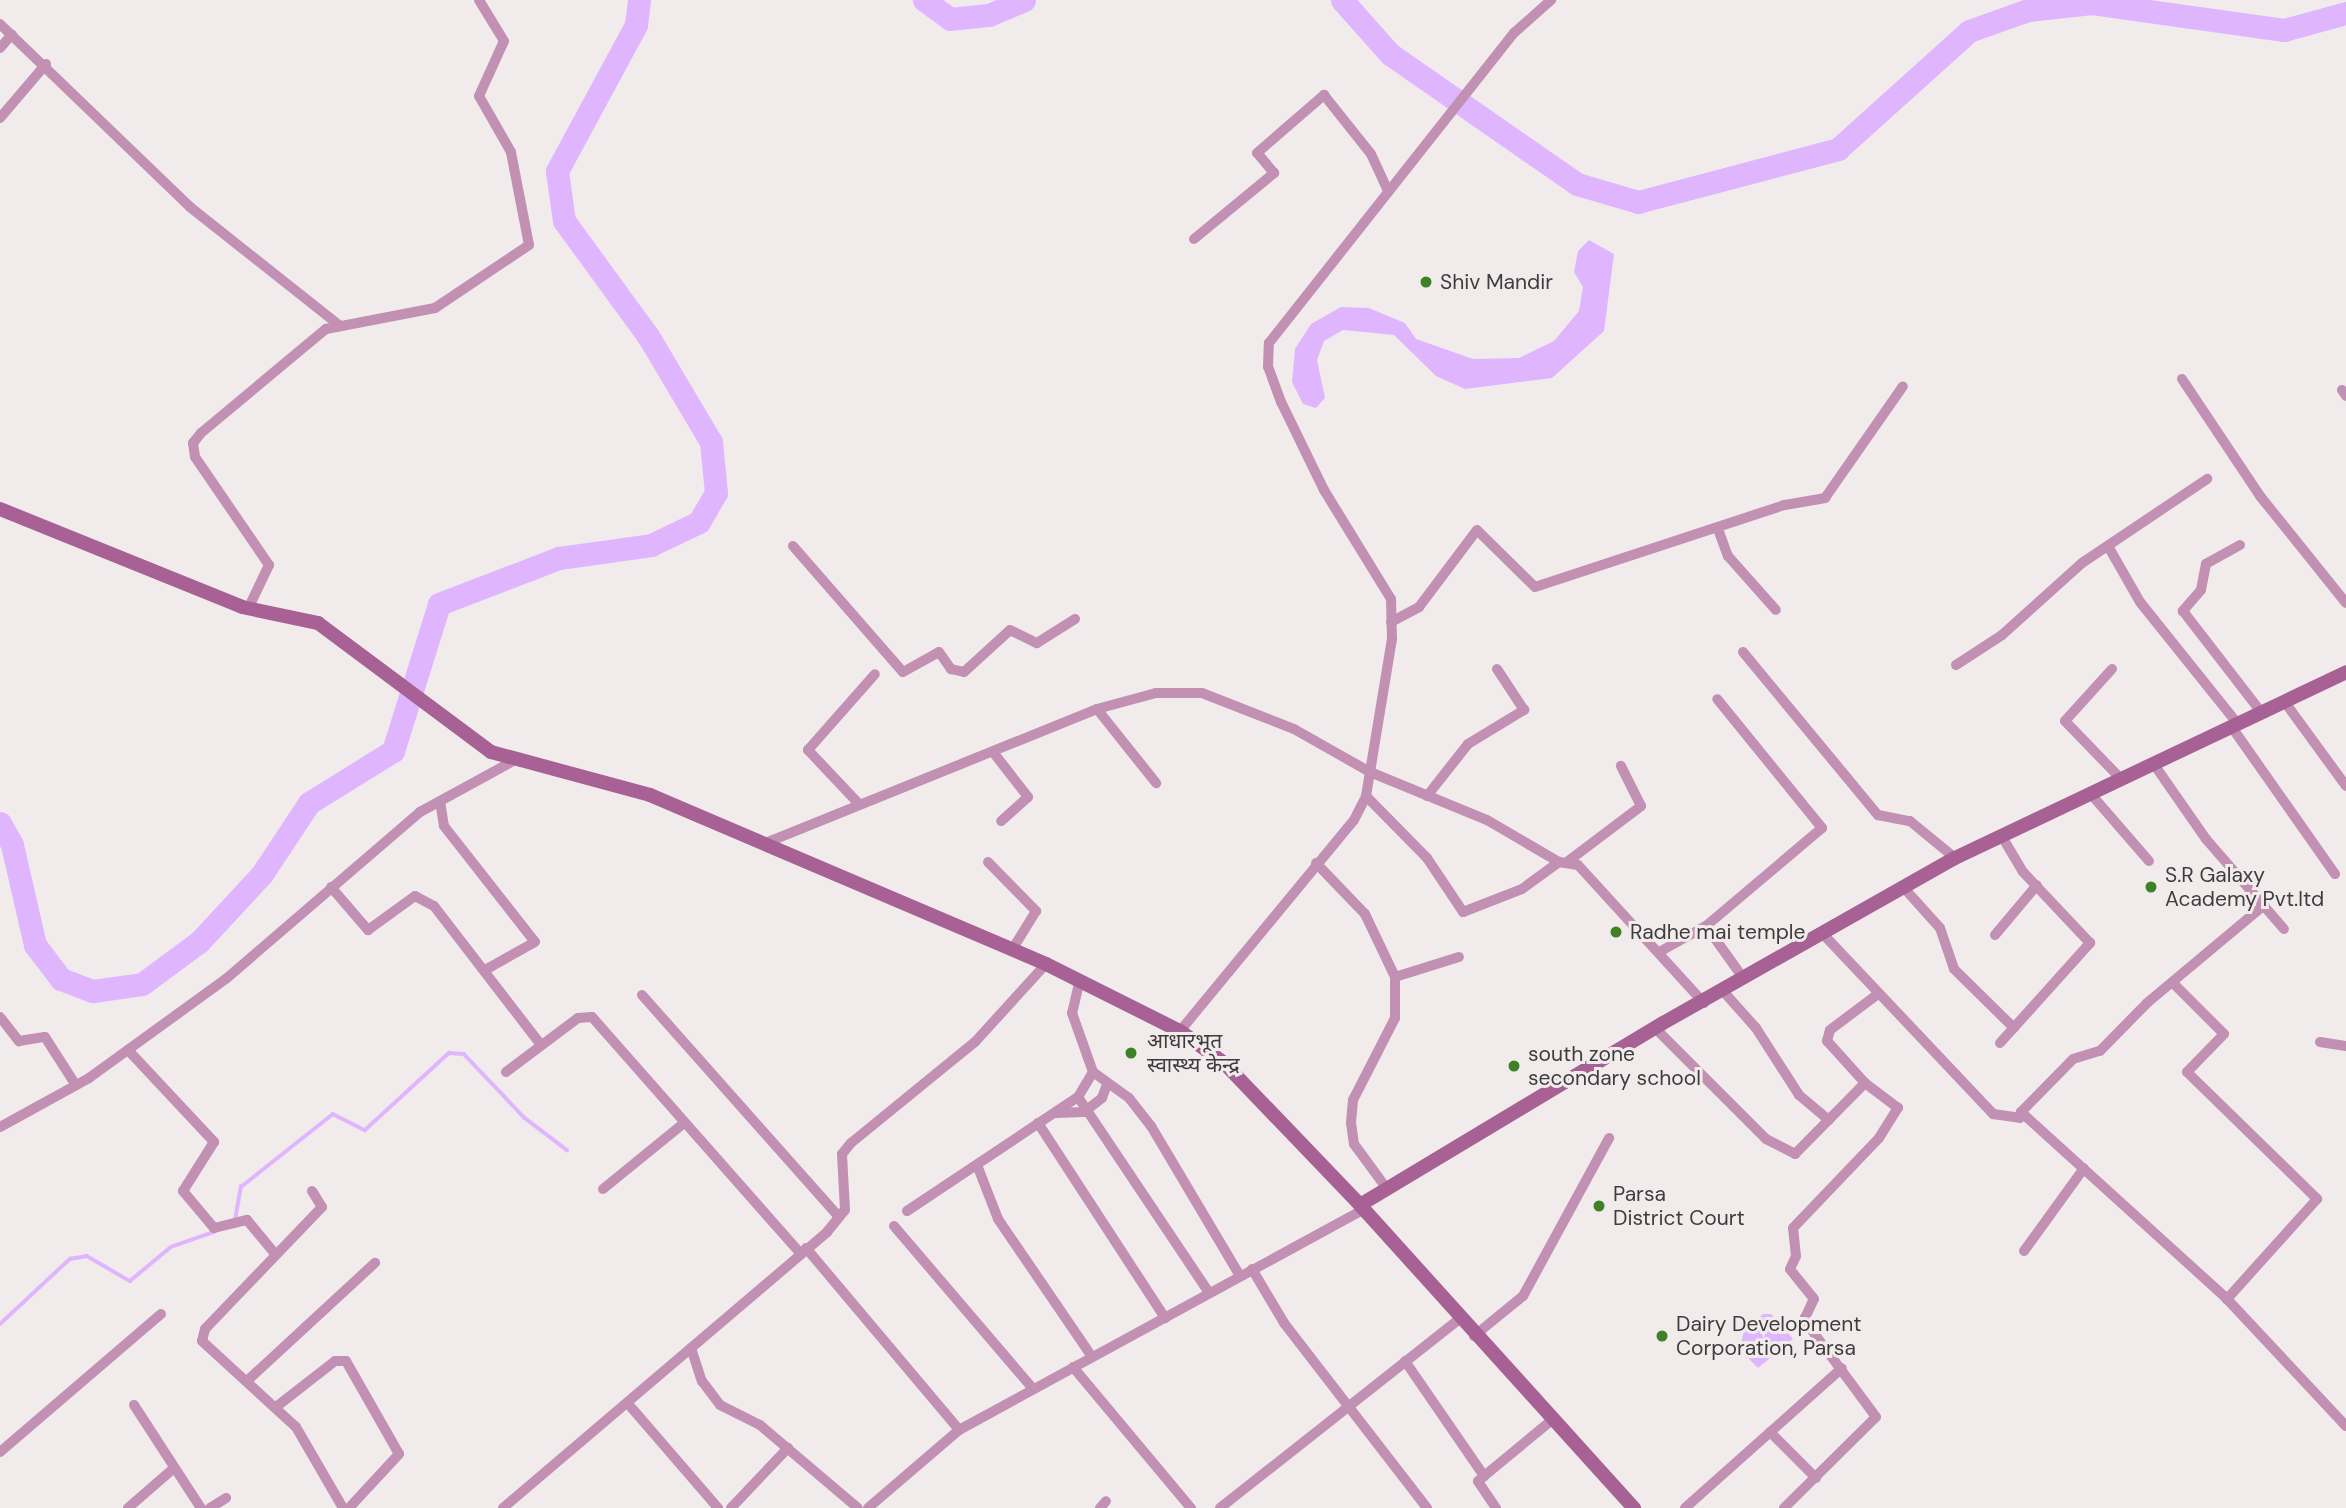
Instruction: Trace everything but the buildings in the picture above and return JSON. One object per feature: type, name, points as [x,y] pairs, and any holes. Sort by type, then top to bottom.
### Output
[{"type":"main road","points":[[0,509],[248,609],[318,623],[362,654],[440,720],[513,761],[650,794],[1080,979],[1180,1031],[1224,1063],[1361,1208],[1458,1320],[1634,1508]]},
{"type":"main road","points":[[1361,1208],[1387,1189],[1655,1028],[1704,1003],[1955,858],[2346,672]]},
{"type":"street","points":[[248,609],[269,565],[195,457],[193,443],[313,338],[340,326],[435,308],[529,245],[511,152],[479,96],[504,41],[479,0]]},
{"type":"street","points":[[1180,1031],[1316,863],[1366,796],[1391,622],[1391,599],[1324,490],[1268,367],[1269,343],[1514,33],[1551,0]]},
{"type":"street","points":[[0,24],[46,64],[211,225],[340,326]]},
{"type":"street","points":[[0,48],[12,34]]},
{"type":"street","points":[[0,118],[46,64]]},
{"type":"street","points":[[1194,239],[1274,173],[1257,153],[1324,95],[1371,155],[1388,191]]},
{"type":"street","points":[[2182,379],[2260,496],[2346,603]]},
{"type":"street","points":[[1391,622],[1419,607],[1477,530],[1535,587],[1825,498],[1903,386]]},
{"type":"street","points":[[1956,666],[2108,546],[2207,479]]},
{"type":"street","points":[[1718,529],[1728,556],[1776,610]]},
{"type":"street","points":[[2241,545],[2206,564],[2201,590],[2183,611],[2260,712]]},
{"type":"street","points":[[793,546],[903,672],[939,652],[951,669],[964,672],[1010,630],[1037,643],[1075,619]]},
{"type":"street","points":[[2108,546],[2140,601],[2234,724],[2334,874]]},
{"type":"street","points":[[1743,652],[1878,815],[1920,827],[1955,858]]},
{"type":"street","points":[[1427,796],[1468,744],[1524,710],[1497,668]]},
{"type":"street","points":[[2112,668],[2066,721],[2120,778]]},
{"type":"street","points":[[858,803],[808,750],[876,674]]},
{"type":"street","points":[[763,844],[858,803],[1097,709],[1156,693],[1202,693],[1294,729],[1370,772],[1427,796],[1563,862],[1592,879],[1661,951],[1704,1003]]},
{"type":"street","points":[[1661,951],[1706,926],[1822,828],[1717,699]]},
{"type":"street","points":[[2284,701],[2346,786]]},
{"type":"street","points":[[1097,709],[1156,783]]},
{"type":"street","points":[[993,752],[1028,797],[1001,821]]},
{"type":"street","points":[[0,1127],[128,1050],[227,978],[331,887],[440,801],[513,761]]},
{"type":"street","points":[[2153,763],[2206,839],[2284,929]]},
{"type":"street","points":[[1366,796],[1427,858],[1463,912],[1522,889],[1641,806],[1620,766]]},
{"type":"street","points":[[2090,793],[2148,861]]},
{"type":"street","points":[[440,801],[444,826],[535,942],[485,970]]},
{"type":"street","points":[[2000,1043],[2090,943],[2037,885],[2001,835]]},
{"type":"street","points":[[989,862],[1036,911],[1012,950]]},
{"type":"street","points":[[1316,863],[1365,914],[1395,976],[1395,1018],[1353,1100],[1351,1123],[1354,1144],[1387,1189]]},
{"type":"street","points":[[1994,935],[2037,885]]},
{"type":"street","points":[[331,887],[368,930],[415,896],[444,916],[541,1045]]},
{"type":"street","points":[[1904,888],[1940,928],[1954,969],[2014,1028]]},
{"type":"street","points":[[1823,934],[1993,1114],[2020,1118],[2021,1112],[2073,1059],[2100,1051],[2147,1003],[2175,985],[2264,905]]},
{"type":"street","points":[[1706,926],[1744,979]]},
{"type":"street","points":[[1395,976],[1459,957]]},
{"type":"street","points":[[503,1508],[630,1406],[691,1348],[839,1217],[848,1196],[842,1154],[851,1143],[975,1042],[1046,964]]},
{"type":"street","points":[[1080,979],[1072,1013],[1093,1072],[1129,1098],[1151,1126],[1240,1276]]},
{"type":"street","points":[[2175,985],[2224,1034],[2187,1072],[2317,1199],[2227,1299]]},
{"type":"street","points":[[1723,991],[1756,1028],[1799,1095],[1829,1120]]},
{"type":"street","points":[[1784,1508],[1875,1417],[1805,1318],[1814,1299],[1790,1269],[1793,1228],[1880,1138],[1898,1108],[1865,1083],[1827,1041],[1830,1030],[1878,994]]},
{"type":"street","points":[[642,995],[839,1217]]},
{"type":"street","points":[[0,1017],[19,1041],[45,1037],[75,1084]]},
{"type":"street","points":[[506,1072],[578,1018],[592,1017],[684,1123],[803,1250],[959,1430]]},
{"type":"street","points":[[1655,1028],[1766,1139],[1790,1154],[1829,1120],[1865,1083]]},
{"type":"street","points":[[2320,1042],[2346,1046]]},
{"type":"street","points":[[128,1050],[214,1142],[183,1191],[214,1228],[247,1220],[276,1255]]},
{"type":"street","points":[[907,1211],[1078,1097],[1093,1072]]},
{"type":"street","points":[[1054,1113],[1084,1112],[1102,1098],[1107,1084]]},
{"type":"street","points":[[1078,1097],[1084,1112],[1209,1293]]},
{"type":"street","points":[[2021,1112],[2227,1299],[2346,1426]]},
{"type":"street","points":[[603,1189],[684,1123]]},
{"type":"street","points":[[1038,1124],[1165,1318]]},
{"type":"street","points":[[1474,1336],[1523,1296],[1609,1138]]},
{"type":"street","points":[[977,1165],[998,1219],[1092,1357]]},
{"type":"street","points":[[2024,1251],[2084,1168]]},
{"type":"street","points":[[276,1407],[335,1361],[346,1361],[399,1454],[346,1508],[296,1427],[201,1335],[322,1208],[312,1191]]},
{"type":"street","points":[[868,1508],[959,1430],[1361,1208]]},
{"type":"street","points":[[894,1226],[1033,1389]]},
{"type":"street","points":[[248,1380],[375,1263]]},
{"type":"street","points":[[1252,1269],[1346,1406],[1427,1508]]},
{"type":"street","points":[[0,1452],[162,1314]]},
{"type":"street","points":[[1220,1508],[1458,1320]]},
{"type":"street","points":[[691,1348],[702,1381],[720,1405],[788,1448],[858,1508]]},
{"type":"street","points":[[1405,1361],[1484,1476]]},
{"type":"street","points":[[1073,1367],[1191,1508]]},
{"type":"street","points":[[1685,1508],[1842,1368]]},
{"type":"street","points":[[134,1405],[201,1508]]},
{"type":"street","points":[[630,1406],[718,1508]]},
{"type":"street","points":[[1496,1508],[1478,1481],[1552,1420]]},
{"type":"street","points":[[1770,1432],[1816,1478]]},
{"type":"street","points":[[731,1508],[788,1448]]},
{"type":"street","points":[[128,1508],[174,1468]]},
{"type":"street","points":[[210,1508],[226,1498]]},
{"type":"shaded area","points":[[1589,240],[1614,254],[1604,331],[1552,378],[1465,389],[1436,376],[1394,335],[1343,330],[1324,341],[1317,360],[1325,398],[1316,408],[1303,404],[1292,382],[1295,349],[1311,324],[1341,307],[1369,308],[1405,323],[1416,339],[1473,359],[1519,358],[1554,341],[1579,311],[1583,287],[1574,272],[1578,251]]},
{"type":"shaded area","points":[[1763,1314],[1771,1314],[1793,1339],[1758,1368],[1740,1350],[1743,1334]]},
{"type":"waterway","points":[[0,823],[12,845],[35,945],[61,979],[93,991],[142,984],[199,942],[262,874],[309,803],[393,751],[439,604],[559,558],[651,545],[699,522],[716,493],[711,442],[648,336],[564,221],[557,171],[636,25],[639,0]]},
{"type":"waterway","points":[[924,0],[950,19],[989,15],[1024,0]]},
{"type":"waterway","points":[[1342,0],[1390,54],[1577,184],[1638,202],[1838,149],[1969,31],[2028,10],[2092,3],[2284,30],[2346,13]]},
{"type":"waterway","points":[[235,1220],[241,1187],[333,1114],[365,1130],[449,1053],[464,1054],[525,1118],[567,1150]]},
{"type":"waterway","points":[[0,1324],[70,1259],[87,1256],[130,1281],[171,1247],[214,1232]]},
{"type":"place","name":"Shiv Mandir","points":[[1426,282]]},
{"type":"place","name":"S.R Galaxy Academy Pvt.ltd","points":[[2151,887]]},
{"type":"place","name":"Radhe mai temple","points":[[1616,932]]},
{"type":"place","name":"आधारभूत स्वास्थ्य केन्द्र","points":[[1131,1053]]},
{"type":"place","name":"south zone secondary school","points":[[1514,1066]]},
{"type":"place","name":"Parsa District Court","points":[[1599,1206]]},
{"type":"place","name":"Dairy Development Corporation, Parsa","points":[[1662,1336]]}]
